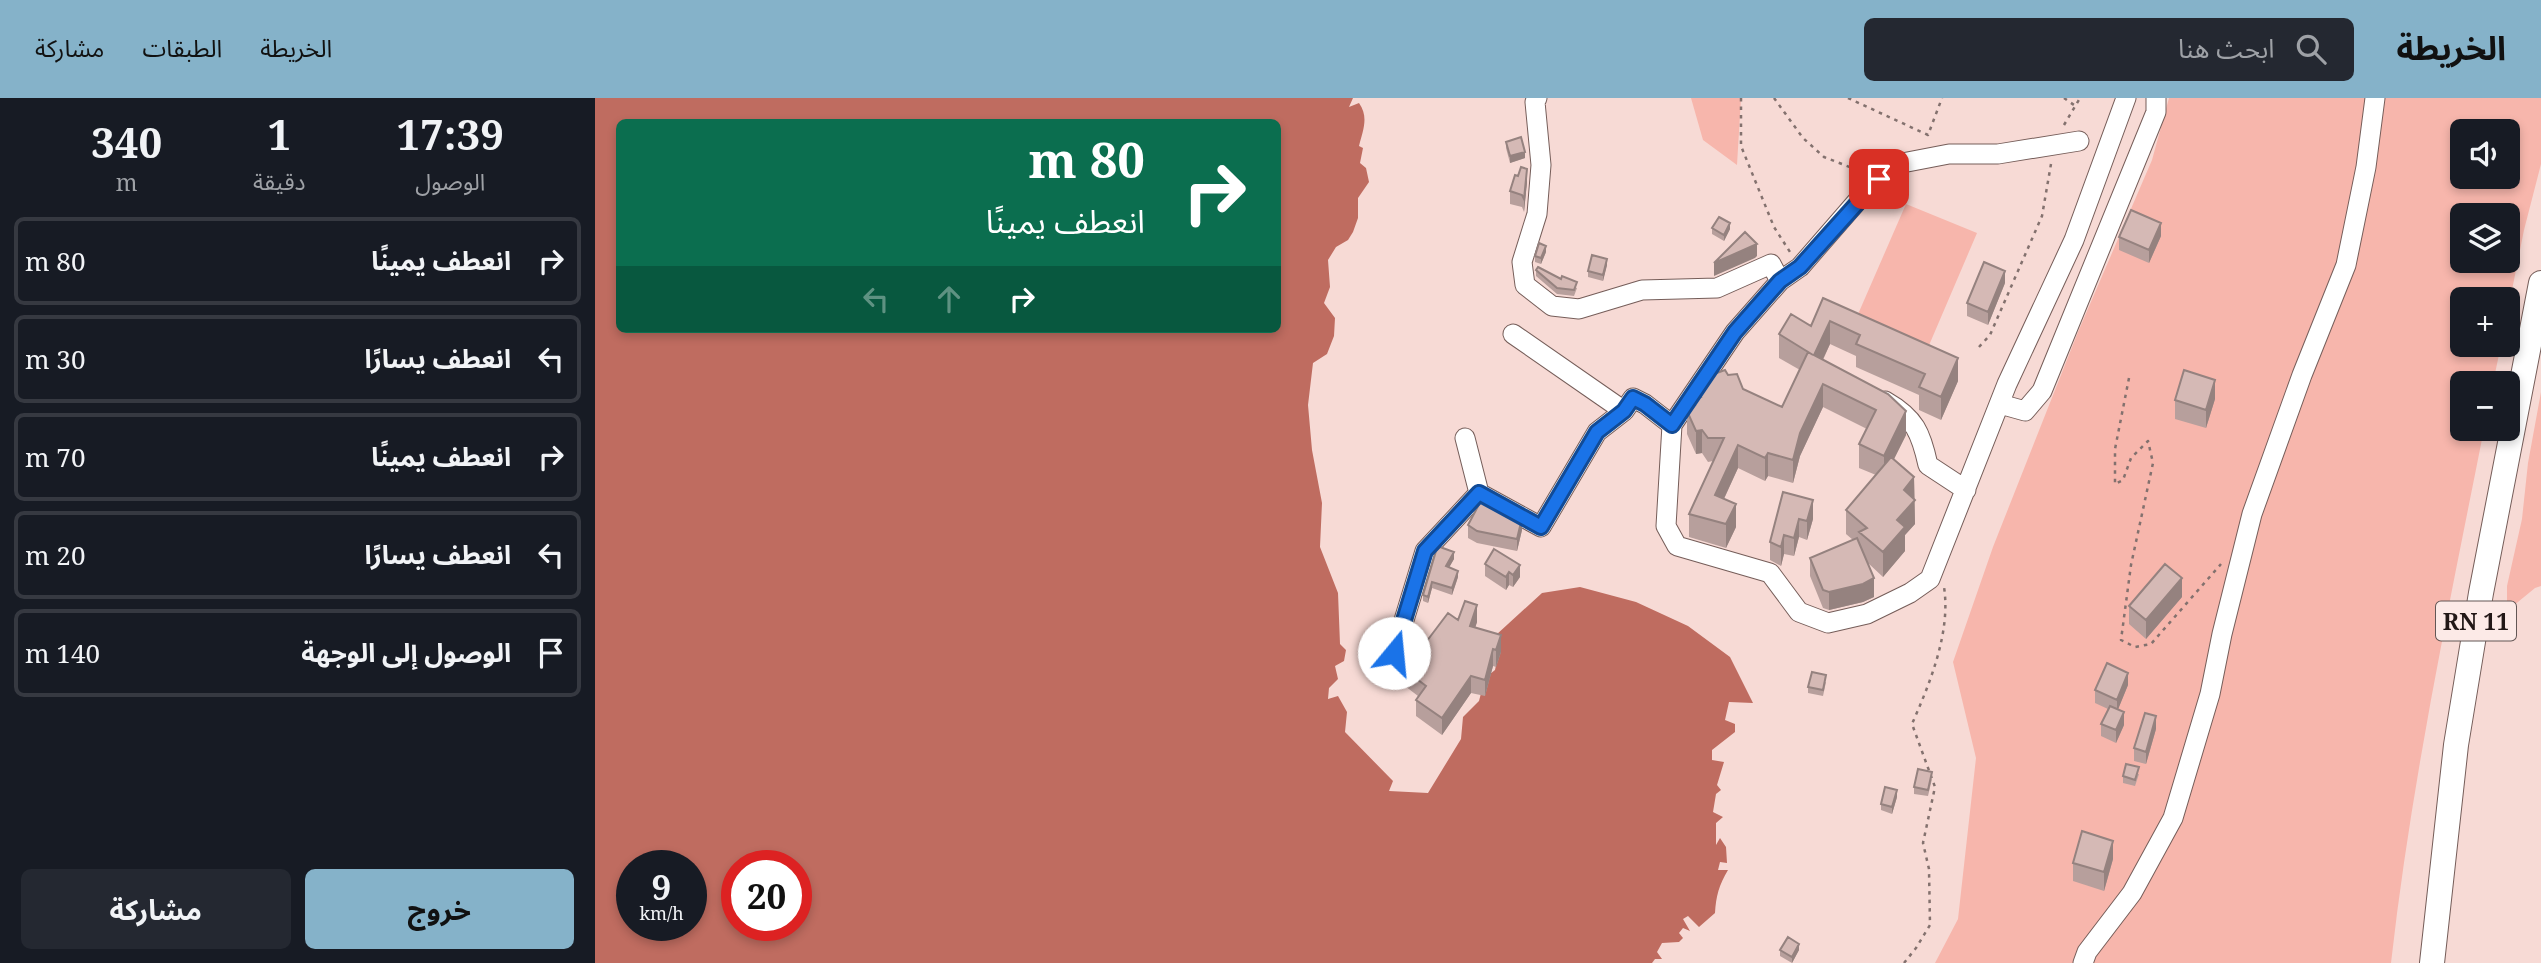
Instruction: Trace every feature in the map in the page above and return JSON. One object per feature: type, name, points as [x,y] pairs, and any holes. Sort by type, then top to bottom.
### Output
[{"type":"main road","name":"RN 11","points":[[2433,963],[2458,733],[2481,593],[2541,283]]},
{"type":"street","points":[[1537,98],[1535,102],[1541,165],[1537,214],[1522,262],[1525,285],[1552,306],[1579,309],[1642,290],[1717,288],[1771,264],[1780,281]]},
{"type":"street","points":[[2079,141],[1998,154],[1949,154],[1897,164],[1879,179],[1800,267],[1780,281],[1735,332],[1672,425],[1666,526],[1677,546],[1770,573],[1799,612],[1828,623],[1867,614],[1910,593],[1930,579],[2000,404],[2074,240],[2126,98]]},
{"type":"street","points":[[2000,404],[2025,411],[2042,391],[2156,112],[2156,98]]},
{"type":"street","points":[[2083,963],[2087,952],[2132,893],[2173,818],[2210,694],[2252,514],[2302,375],[2346,265],[2366,167],[2375,98]]},
{"type":"street","points":[[1513,334],[1624,411]]},
{"type":"street","points":[[1864,389],[1895,407],[1921,433],[1929,465],[1966,490]]},
{"type":"street","points":[[1465,438],[1479,493],[1541,527],[1597,432],[1624,411],[1633,398],[1672,425]]},
{"type":"street","points":[[1394,653],[1425,551],[1479,493]]},
{"type":"path","points":[[1741,98],[1741,146],[1775,227],[1800,267]]},
{"type":"path","points":[[1774,98],[1803,138],[1824,157],[1879,179]]},
{"type":"path","points":[[1848,98],[1928,135],[1942,98]]},
{"type":"path","points":[[2064,98],[2074,105]]},
{"type":"path","points":[[1979,347],[1990,335],[2042,216],[2054,145],[2080,98]]},
{"type":"path","points":[[2129,378],[2115,449],[2115,484],[2123,480],[2131,458],[2148,441],[2153,463],[2131,565],[2121,640],[2135,647],[2151,644],[2246,535]]},
{"type":"path","points":[[1904,963],[1930,925],[1929,869],[1923,843],[1935,786],[1912,724],[1935,664],[1947,606],[1939,559]]},
{"type":"shaded area","points":[[595,98],[1353,98],[1349,107],[1359,103],[1364,113],[1359,146],[1363,148],[1360,163],[1366,168],[1369,182],[1358,198],[1358,218],[1353,232],[1348,240],[1336,247],[1328,260],[1330,287],[1324,303],[1335,318],[1334,336],[1327,354],[1313,363],[1308,405],[1312,450],[1322,503],[1320,547],[1338,593],[1340,644],[1346,650],[1344,661],[1335,666],[1338,679],[1329,688],[1328,699],[1338,696],[1347,712],[1345,732],[1393,781],[1389,791],[1428,793],[1461,739],[1463,717],[1479,701],[1485,678],[1495,670],[1499,651],[1484,646],[1542,593],[1580,587],[1636,602],[1688,626],[1730,657],[1753,703],[1729,702],[1725,720],[1735,724],[1735,732],[1712,750],[1712,760],[1724,762],[1717,785],[1721,790],[1716,794],[1713,812],[1723,817],[1716,823],[1716,845],[1720,838],[1726,847],[1727,863],[1720,862],[1718,870],[1728,870],[1722,881],[1715,913],[1699,927],[1688,916],[1683,919],[1690,931],[1683,928],[1679,933],[1683,938],[1679,942],[1662,943],[1657,952],[1662,959],[1655,959],[1652,963],[595,963]]},
{"type":"shaded area","points":[[1691,98],[1741,98],[1737,165],[1703,140]]},
{"type":"shaded area","points":[[2169,98],[2541,98],[2541,164],[2520,250],[2520,203],[2450,203],[2450,273],[2515,273],[2513,287],[2450,287],[2450,357],[2498,357],[2496,371],[2450,371],[2450,441],[2482,441],[2420,762],[2391,963],[1935,963],[1958,919],[1976,758],[1953,662],[1993,547],[2078,332],[2152,160]]},
{"type":"shaded area","points":[[1906,204],[1977,233],[1924,357],[1852,328]]},
{"type":"shaded area","points":[[2541,392],[2541,586],[2507,611],[2507,586],[2522,519],[2528,463]]},
{"type":"building","points":[[1521,137],[1525,152],[1510,156],[1506,142]]},
{"type":"building","points":[[1521,167],[1527,169],[1524,199],[1522,195],[1510,191],[1515,175],[1518,176]]},
{"type":"building","points":[[2131,210],[2161,223],[2149,250],[2119,237]]},
{"type":"building","points":[[1719,217],[1730,223],[1724,235],[1712,228]]},
{"type":"building","points":[[1745,232],[1757,244],[1714,263]]},
{"type":"building","points":[[1539,243],[1546,246],[1541,258],[1535,256]]},
{"type":"building","points":[[1592,255],[1607,259],[1603,275],[1588,271]]},
{"type":"building","points":[[1984,262],[2005,271],[1988,312],[1967,303]]},
{"type":"building","points":[[1538,267],[1561,279],[1562,276],[1577,282],[1574,290],[1557,288],[1536,270]]},
{"type":"building","points":[[1823,298],[1958,358],[1941,397],[1919,387],[1925,374],[1856,344],[1860,335],[1830,321],[1814,355],[1888,394],[1906,411],[1884,456],[1859,444],[1876,410],[1823,384],[1800,433],[1793,460],[1768,453],[1765,458],[1738,445],[1715,495],[1736,504],[1726,524],[1689,514],[1724,438],[1708,438],[1702,430],[1696,431],[1687,411],[1695,405],[1691,400],[1701,397],[1697,391],[1706,387],[1703,378],[1725,370],[1728,375],[1737,374],[1743,389],[1782,407],[1808,352],[1813,355],[1779,334],[1791,314],[1811,326]]},
{"type":"building","points":[[2184,370],[2215,380],[2206,410],[2175,400]]},
{"type":"building","points":[[1891,457],[1914,477],[1904,490],[1915,500],[1897,520],[1905,527],[1883,552],[1859,532],[1867,528],[1846,510]]},
{"type":"building","points":[[1783,492],[1813,500],[1807,521],[1799,519],[1794,538],[1784,535],[1781,547],[1770,542]]},
{"type":"building","points":[[1483,497],[1497,505],[1495,510],[1522,518],[1517,539],[1477,531],[1468,525]]},
{"type":"building","points":[[1857,538],[1874,578],[1863,584],[1829,592],[1823,590],[1810,558]]},
{"type":"building","points":[[1440,547],[1454,552],[1446,566],[1458,571],[1452,588],[1432,582],[1428,597],[1423,595],[1436,551]]},
{"type":"building","points":[[1494,549],[1520,565],[1513,575],[1509,572],[1506,577],[1485,564]]},
{"type":"building","points":[[2165,564],[2182,578],[2146,620],[2129,606]]},
{"type":"building","points":[[1465,601],[1477,605],[1470,626],[1501,635],[1496,650],[1493,649],[1485,680],[1471,676],[1442,718],[1416,700],[1426,686],[1405,670],[1448,613],[1458,620]]},
{"type":"building","points":[[2107,663],[2128,673],[2117,700],[2095,690]]},
{"type":"building","points":[[1812,672],[1826,675],[1823,690],[1808,687]]},
{"type":"building","points":[[2110,706],[2124,712],[2116,730],[2101,724]]},
{"type":"building","points":[[2145,713],[2156,716],[2146,752],[2134,748]]},
{"type":"building","points":[[2126,764],[2139,767],[2135,780],[2123,776]]},
{"type":"building","points":[[1918,769],[1932,772],[1928,790],[1914,787]]},
{"type":"building","points":[[1885,787],[1897,790],[1892,807],[1881,804]]},
{"type":"building","points":[[2082,831],[2113,841],[2104,872],[2073,863]]},
{"type":"building","points":[[1788,937],[1799,944],[1792,957],[1780,950]]},
{"type":"route","points":[[1394,653],[1425,551],[1479,493],[1541,527],[1597,432],[1624,411],[1633,398],[1672,425],[1735,332],[1780,281],[1800,267],[1879,179]]}]
